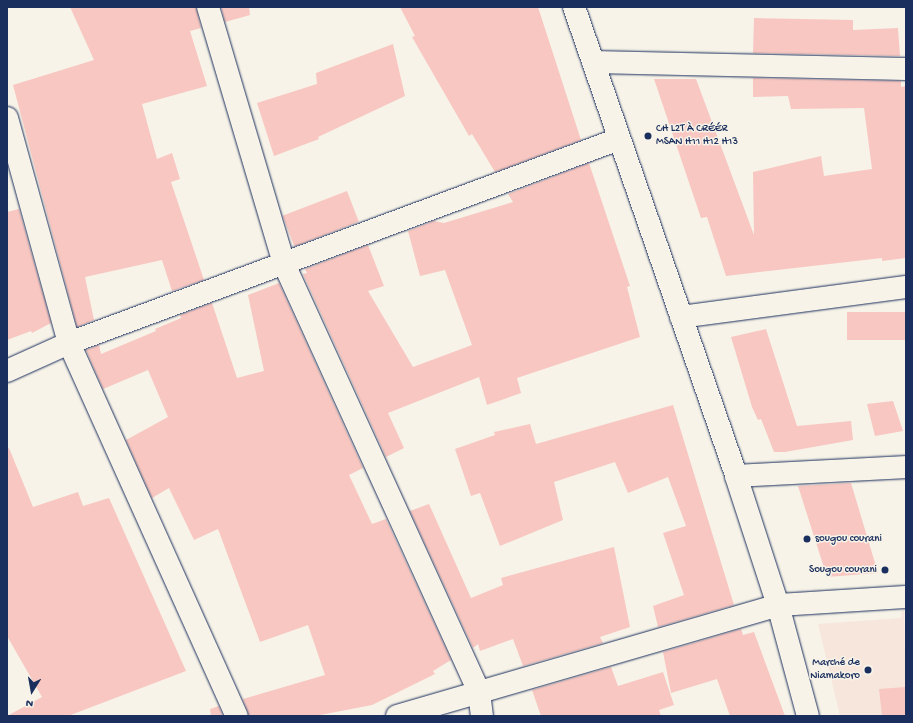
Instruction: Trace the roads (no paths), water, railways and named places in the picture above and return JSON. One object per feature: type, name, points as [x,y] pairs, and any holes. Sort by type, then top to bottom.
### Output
[{"type":"street","points":[[208,7],[284,264],[479,692],[482,716]]},
{"type":"street","points":[[574,7],[736,476],[778,605],[808,716]]},
{"type":"street","points":[[593,62],[906,69]]},
{"type":"street","points":[[7,118],[69,343],[237,716]]},
{"type":"street","points":[[7,371],[69,343],[619,139]]},
{"type":"street","points":[[681,317],[906,287]]},
{"type":"street","points":[[736,476],[906,467]]},
{"type":"street","points":[[397,716],[778,605],[906,597]]},
{"type":"place","name":"CH L2T À CRÉÉR MSAN H11 H12 H13","points":[[648,136]]},
{"type":"place","name":"sougou courani","points":[[807,539]]},
{"type":"place","name":"Sougou courani","points":[[885,570]]},
{"type":"place","name":"Marché de Niamakoro","points":[[868,670]]}]
